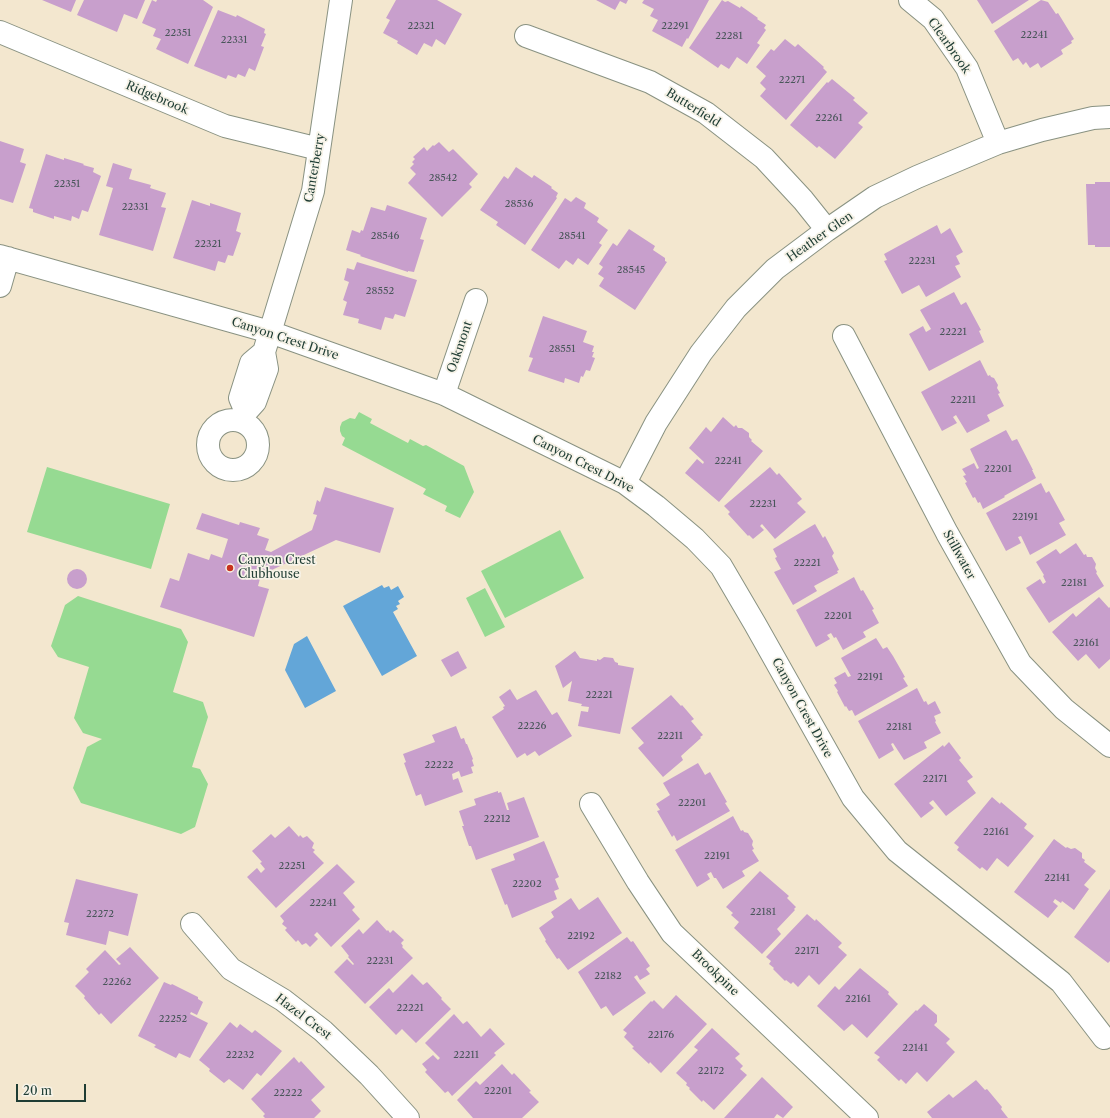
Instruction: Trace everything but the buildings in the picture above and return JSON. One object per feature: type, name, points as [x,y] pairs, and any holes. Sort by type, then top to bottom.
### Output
[{"type":"street","name":"Canterberry","points":[[267,342],[313,191],[341,0]]},
{"type":"street","name":"Clearbrook","points":[[910,0],[933,19],[967,68],[998,143]]},
{"type":"street","name":"Ridgebrook","points":[[0,32],[225,126],[319,149]]},
{"type":"street","name":"Butterfield","points":[[526,36],[650,82],[706,113],[764,158],[803,200],[827,230]]},
{"type":"street","name":"Heather Glen","points":[[625,483],[656,423],[701,353],[736,308],[775,269],[827,230],[875,198],[917,177],[998,143],[1042,130],[1093,118],[1110,117]]},
{"type":"street","name":"Canyon Crest Drive","points":[[4,257],[267,342],[444,394],[625,483],[656,506],[690,535],[721,566],[853,798],[897,851],[1061,982],[1104,1038]]},
{"type":"street","points":[[0,286],[4,257]]},
{"type":"street","name":"Oakmont","points":[[444,394],[476,300]]},
{"type":"street","name":"Stillwater","points":[[844,336],[947,532],[1020,663],[1064,709],[1110,746]]},
{"type":"street","points":[[244,416],[240,398],[251,363],[267,342]]},
{"type":"street","name":"Brookpine","points":[[591,804],[638,882],[672,933],[867,1118]]},
{"type":"street","name":"Hazel Crest","points":[[192,924],[231,969],[283,1000],[323,1031],[369,1076],[408,1118]]},
{"type":"green space","points":[[359,412],[372,419],[370,423],[408,443],[410,439],[423,446],[426,445],[464,466],[474,492],[460,518],[445,511],[447,506],[423,494],[426,489],[342,445],[345,438],[342,436],[340,431],[342,422],[350,418],[355,419]]},
{"type":"green space","points":[[47,467],[170,504],[151,569],[27,532]]},
{"type":"green space","points":[[560,530],[584,578],[505,618],[481,571]]},
{"type":"green space","points":[[485,588],[505,627],[485,637],[466,598]]},
{"type":"green space","points":[[78,596],[181,629],[188,642],[173,692],[203,702],[208,717],[192,767],[200,769],[208,784],[195,827],[181,834],[81,803],[73,788],[87,747],[102,739],[83,733],[74,718],[89,667],[58,657],[51,646],[65,605]]},
{"type":"water","points":[[382,585],[384,588],[389,586],[391,590],[398,586],[404,597],[398,601],[400,604],[396,606],[398,609],[393,612],[417,656],[382,676],[343,606]]},
{"type":"water","points":[[307,636],[336,691],[305,708],[285,670],[294,644]]},
{"type":"place","name":"Canyon Crest Clubhouse","points":[[230,568]]}]
